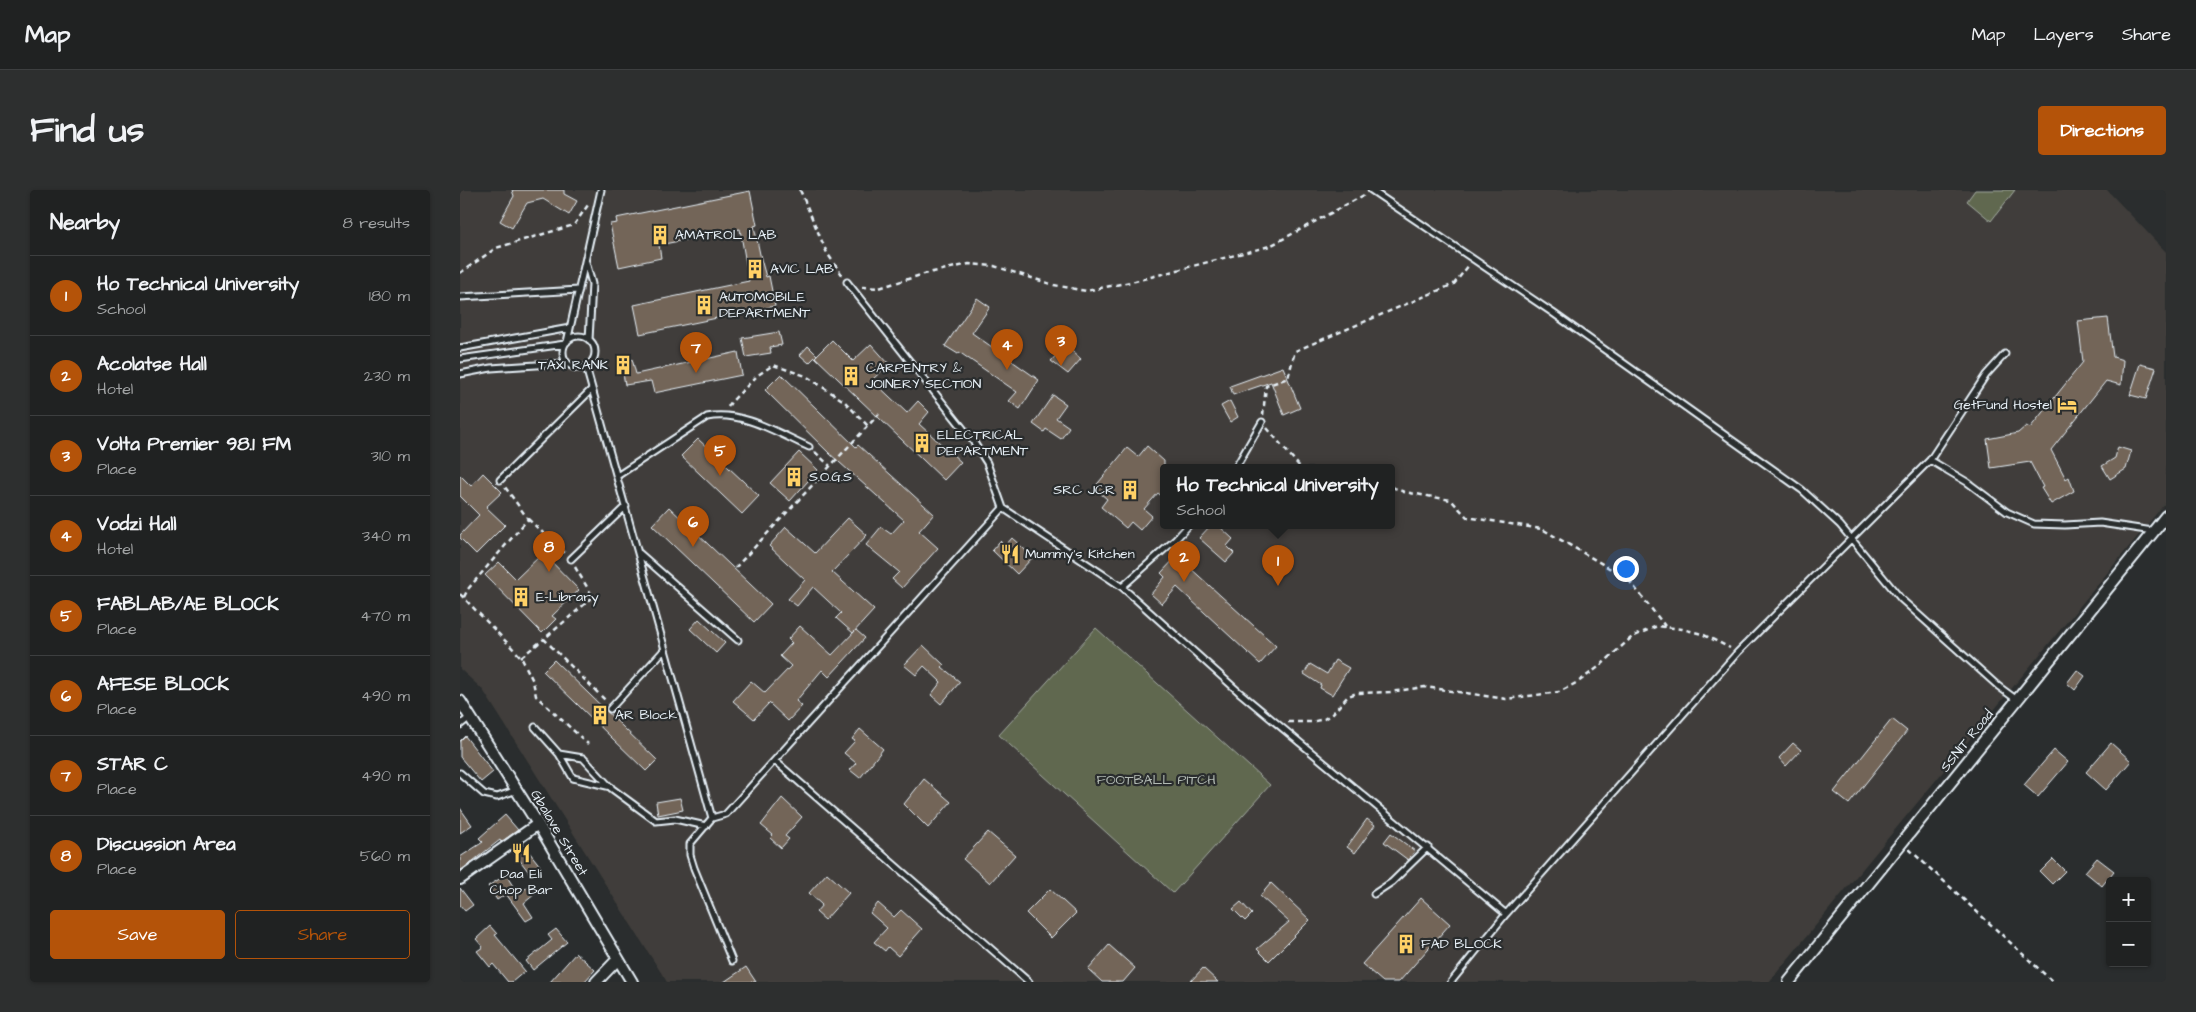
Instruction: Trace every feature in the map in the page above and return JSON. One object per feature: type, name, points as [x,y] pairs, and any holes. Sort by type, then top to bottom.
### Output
[{"type":"street","name":"SSNIT Road","points":[[1789,982],[2166,516]]},
{"type":"street","name":"Gbalave Street","points":[[460,701],[538,824],[632,982]]},
{"type":"street","points":[[460,879],[538,824]]},
{"type":"street","points":[[596,982],[618,959]]},
{"type":"lane","points":[[460,359],[566,343],[578,336],[589,340],[594,346],[595,354],[592,362],[586,367],[578,368],[568,363],[563,356],[566,343],[570,328],[579,290],[601,190]]},
{"type":"lane","points":[[1371,190],[1471,257],[1802,490],[1833,518],[1901,599],[1998,686],[2017,700]]},
{"type":"lane","points":[[585,262],[592,284],[589,340]]},
{"type":"lane","points":[[847,282],[973,441],[987,464],[1003,508],[1122,587],[1239,692],[1428,847],[1506,914]]},
{"type":"lane","points":[[460,297],[579,290]]},
{"type":"lane","points":[[460,348],[570,328]]},
{"type":"lane","points":[[1451,982],[1506,914],[1738,652],[1930,460],[1986,375],[2005,354]]},
{"type":"lane","points":[[460,374],[491,368],[568,363]]},
{"type":"lane","points":[[586,367],[712,818]]},
{"type":"lane","points":[[500,480],[592,389]]},
{"type":"lane","points":[[617,476],[707,417],[724,416],[765,427],[808,447]]},
{"type":"lane","points":[[1238,464],[1262,422]]},
{"type":"lane","points":[[1930,460],[1967,482],[2007,512],[2034,524],[2065,525],[2100,522],[2153,531]]},
{"type":"lane","points":[[571,559],[626,506]]},
{"type":"lane","points":[[732,961],[694,868],[690,854],[690,844],[712,818],[726,814],[1003,508]]},
{"type":"lane","points":[[1122,587],[1185,529]]},
{"type":"lane","points":[[639,553],[738,640]]},
{"type":"lane","points":[[611,708],[665,649]]},
{"type":"lane","points":[[460,725],[471,716]]},
{"type":"lane","points":[[535,727],[559,754],[573,778],[611,788]]},
{"type":"lane","points":[[559,754],[583,758],[611,788],[656,821],[675,819],[706,826]]},
{"type":"lane","points":[[775,760],[1030,982]]},
{"type":"lane","points":[[460,773],[484,794],[497,797],[517,790]]},
{"type":"lane","points":[[1374,894],[1392,882],[1428,847]]},
{"type":"path","points":[[800,190],[826,253],[847,282],[856,286],[879,288],[924,274],[970,264],[994,266],[1054,285],[1086,291],[1135,281],[1270,246],[1371,190]]},
{"type":"path","points":[[460,273],[496,248],[574,226],[589,204]]},
{"type":"path","points":[[1297,464],[1262,422],[1266,386],[1288,378],[1295,351],[1454,284],[1468,268],[1471,257]]},
{"type":"path","points":[[724,416],[730,402],[758,375],[773,365],[806,376],[844,401],[868,426]]},
{"type":"path","points":[[736,568],[879,414]]},
{"type":"path","points":[[808,447],[830,466]]},
{"type":"path","points":[[500,480],[528,519],[571,559],[593,597],[521,657]]},
{"type":"path","points":[[1395,488],[1404,492],[1451,500],[1467,517],[1542,529],[1628,579],[1665,626]]},
{"type":"path","points":[[464,597],[468,589],[528,519]]},
{"type":"path","points":[[460,594],[521,657],[533,681],[536,696],[588,744]]},
{"type":"path","points":[[1274,721],[1311,722],[1324,719],[1333,713],[1348,696],[1415,687],[1506,699],[1559,692],[1578,682],[1600,666],[1632,637],[1658,626],[1702,634],[1738,652]]},
{"type":"path","points":[[544,639],[611,708]]},
{"type":"path","points":[[1902,843],[2053,982]]},
{"type":"shaded area","points":[[460,190],[2107,190],[2166,252],[2166,502],[1769,982],[667,982],[483,690],[460,669]]},
{"type":"green space","points":[[1975,190],[2015,190],[1991,221],[1967,201]]},
{"type":"green space","name":"FOOTBALL PITCH","points":[[1096,628],[1270,785],[1173,893],[999,735]]},
{"type":"building","points":[[512,190],[564,190],[564,194],[577,201],[569,215],[543,199],[527,203],[512,228],[500,221],[514,196]]},
{"type":"building","points":[[750,191],[757,225],[754,226],[761,259],[766,277],[769,276],[775,306],[640,334],[634,305],[749,281],[740,229],[659,245],[661,258],[619,267],[610,224],[617,223],[616,218]]},
{"type":"building","points":[[977,298],[990,307],[972,333],[1039,380],[1020,409],[1009,401],[1017,392],[959,352],[958,354],[945,346]]},
{"type":"building","name":"GetFund Hostel","points":[[2108,318],[2113,357],[2123,360],[2121,385],[2106,381],[2051,450],[2066,479],[2069,477],[2074,491],[2051,504],[2041,488],[2043,487],[2030,462],[1991,468],[1987,439],[2018,433],[2026,426],[2030,428],[2083,362],[2078,321]]},
{"type":"building","points":[[779,332],[782,345],[770,347],[771,353],[746,357],[742,338]]},
{"type":"building","points":[[832,340],[853,361],[871,344],[889,364],[872,380],[907,413],[918,401],[929,412],[919,424],[961,462],[944,480],[815,357]]},
{"type":"building","points":[[1065,345],[1081,359],[1068,374],[1051,361]]},
{"type":"building","points":[[808,346],[817,355],[809,363],[800,355]]},
{"type":"building","points":[[738,352],[742,375],[654,393],[651,381],[625,385],[621,361],[632,359],[636,374]]},
{"type":"building","points":[[2140,364],[2156,368],[2146,399],[2130,395]]},
{"type":"building","points":[[1283,367],[1300,408],[1284,415],[1271,382],[1233,395],[1230,386]]},
{"type":"building","points":[[781,374],[856,447],[858,445],[934,514],[919,531],[938,548],[902,588],[892,579],[899,572],[866,545],[881,527],[891,534],[904,520],[830,454],[765,390]]},
{"type":"building","points":[[1053,395],[1066,404],[1056,418],[1069,427],[1061,439],[1046,429],[1044,432],[1033,424]]},
{"type":"building","points":[[1230,401],[1238,417],[1230,422],[1221,406]]},
{"type":"building","points":[[698,439],[759,496],[742,514],[681,456]]},
{"type":"building","name":"SRC JCR","points":[[1147,446],[1164,461],[1164,464],[1160,464],[1160,495],[1158,493],[1144,509],[1152,516],[1140,530],[1131,522],[1126,528],[1101,507],[1107,499],[1094,488],[1127,448],[1138,457]]},
{"type":"building","points":[[2118,447],[2131,451],[2126,469],[2110,479],[2102,466],[2115,458]]},
{"type":"building","name":"S.O.G.S","points":[[799,452],[818,470],[790,501],[770,483]]},
{"type":"building","points":[[483,473],[502,492],[486,507],[505,525],[476,554],[460,538],[460,535],[479,515],[460,496],[460,475],[471,486]]},
{"type":"building","points":[[669,507],[771,604],[754,622],[652,525]]},
{"type":"building","points":[[848,518],[867,535],[832,572],[874,610],[853,633],[836,618],[841,613],[813,587],[797,606],[788,599],[805,580],[769,546],[786,527],[815,553]]},
{"type":"building","points":[[1207,529],[1222,529],[1233,539],[1227,546],[1234,553],[1226,562],[1199,538]]},
{"type":"building","name":"Mummy’s Kitchen","points":[[1012,538],[1033,557],[1017,574],[992,550],[1000,541],[1005,546]]},
{"type":"building","points":[[543,553],[579,590],[552,616],[556,619],[542,633],[485,575],[499,562],[516,579]]},
{"type":"building","points":[[1177,556],[1276,646],[1260,664],[1177,587],[1162,604],[1151,594],[1165,577],[1161,573]]},
{"type":"building","points":[[699,619],[725,643],[716,653],[690,629]]},
{"type":"building","points":[[800,626],[832,655],[856,630],[865,638],[829,677],[822,670],[796,701],[802,706],[788,721],[769,703],[754,719],[733,701],[751,681],[765,693],[791,666],[780,656],[792,643],[788,639]]},
{"type":"building","points":[[923,645],[944,665],[942,667],[960,682],[941,704],[931,695],[941,682],[924,666],[916,675],[904,665]]},
{"type":"building","name":"AR Block","points":[[554,660],[657,760],[646,771],[543,671]]},
{"type":"building","points":[[1335,660],[1349,668],[1332,695],[1320,688],[1321,685],[1304,674],[1310,664],[1327,674]]},
{"type":"building","points":[[2077,670],[2085,676],[2075,690],[2067,683]]},
{"type":"building","points":[[1892,719],[1907,731],[1849,804],[1834,792]]},
{"type":"building","points":[[860,729],[883,749],[860,778],[850,770],[856,763],[844,753],[855,741],[852,739]]},
{"type":"building","points":[[465,736],[493,772],[481,782],[460,757],[460,741]]},
{"type":"building","points":[[1793,743],[1801,750],[1786,766],[1779,758]]},
{"type":"building","points":[[2111,743],[2131,761],[2106,790],[2086,772]]},
{"type":"building","points":[[2054,750],[2068,762],[2038,797],[2024,785]]},
{"type":"building","points":[[924,779],[951,802],[928,828],[904,804]]},
{"type":"building","points":[[680,798],[683,810],[658,815],[656,802]]},
{"type":"building","points":[[782,798],[802,817],[785,836],[789,839],[781,848],[770,838],[773,835],[761,825]]},
{"type":"building","points":[[460,808],[472,825],[460,833]]},
{"type":"building","points":[[505,815],[518,830],[501,842],[500,840],[460,871],[460,857],[483,842],[479,838]]},
{"type":"building","points":[[1367,819],[1375,825],[1355,853],[1347,847]]},
{"type":"building","points":[[988,832],[1015,855],[990,883],[963,859]]},
{"type":"building","points":[[1391,833],[1415,851],[1408,860],[1384,842]]},
{"type":"building","points":[[522,843],[541,867],[531,875],[512,850]]},
{"type":"building","points":[[2097,858],[2114,871],[2109,877],[2106,877],[2106,881],[2102,886],[2085,872]]},
{"type":"building","points":[[2053,859],[2065,871],[2052,884],[2040,872]]},
{"type":"building","points":[[827,873],[849,893],[825,920],[816,912],[822,905],[809,893]]},
{"type":"building","points":[[506,875],[518,894],[529,886],[535,894],[524,903],[533,917],[526,921],[506,894],[497,900],[488,886]]},
{"type":"building","points":[[1271,883],[1310,920],[1269,961],[1257,949],[1289,922],[1260,896]]},
{"type":"building","points":[[460,888],[473,905],[465,911],[460,905]]},
{"type":"building","points":[[1050,889],[1076,913],[1051,938],[1026,913]]},
{"type":"building","name":"FAD BLOCK","points":[[1421,898],[1450,924],[1399,982],[1383,982],[1362,964]]},
{"type":"building","points":[[1241,902],[1252,914],[1245,921],[1233,909]]},
{"type":"building","points":[[878,903],[894,917],[901,910],[922,929],[898,956],[888,947],[885,951],[874,942],[887,928],[870,913]]},
{"type":"building","points":[[490,926],[497,934],[495,935],[525,971],[512,982],[508,982],[493,964],[490,967],[477,951],[483,947],[476,939]]},
{"type":"building","points":[[556,929],[567,942],[533,970],[526,961],[552,940],[548,935]]},
{"type":"building","points":[[1109,945],[1135,968],[1123,982],[1102,982],[1088,969]]},
{"type":"building","points":[[576,953],[595,970],[584,982],[550,982]]},
{"type":"building","points":[[746,967],[756,982],[724,982]]},
{"type":"building","points":[[1203,968],[1218,982],[1190,982]]},
{"type":"place","name":"AMATROL LAB","points":[[660,235]]},
{"type":"place","name":"AVIC LAB","points":[[755,269]]},
{"type":"place","name":"AUTOMOBILE DEPARTMENT","points":[[704,305]]},
{"type":"place","name":"TAXI RANK","points":[[623,365]]},
{"type":"place","name":"Volta Premier 98.1 FM","points":[[1061,366]]},
{"type":"place","name":"Vodzi Hall","points":[[1007,370]]},
{"type":"place","name":"STAR C","points":[[696,373]]},
{"type":"place","name":"CARPENTRY & JOINERY SECTION","points":[[851,376]]},
{"type":"place","name":"GetFund Hostel","points":[[2067,405]]},
{"type":"place","name":"ELECTRICAL DEPARTMENT","points":[[922,443]]},
{"type":"place","name":"FABLAB/AE BLOCK","points":[[720,476]]},
{"type":"place","name":"S.O.G.S","points":[[794,477]]},
{"type":"place","name":"SRC JCR","points":[[1130,490]]},
{"type":"place","name":"AFESE BLOCK","points":[[693,547]]},
{"type":"place","name":"Mummy’s Kitchen","points":[[1010,554]]},
{"type":"place","name":"Discussion Area","points":[[549,572]]},
{"type":"place","name":"Acolatse Hall","points":[[1184,582]]},
{"type":"place","name":"Ho Technical University","points":[[1278,586]]},
{"type":"place","name":"E-Library","points":[[521,597]]},
{"type":"place","name":"AR Block","points":[[600,715]]},
{"type":"place","name":"Daa Eli Chop Bar","points":[[521,853]]},
{"type":"place","name":"FAD BLOCK","points":[[1406,944]]}]
